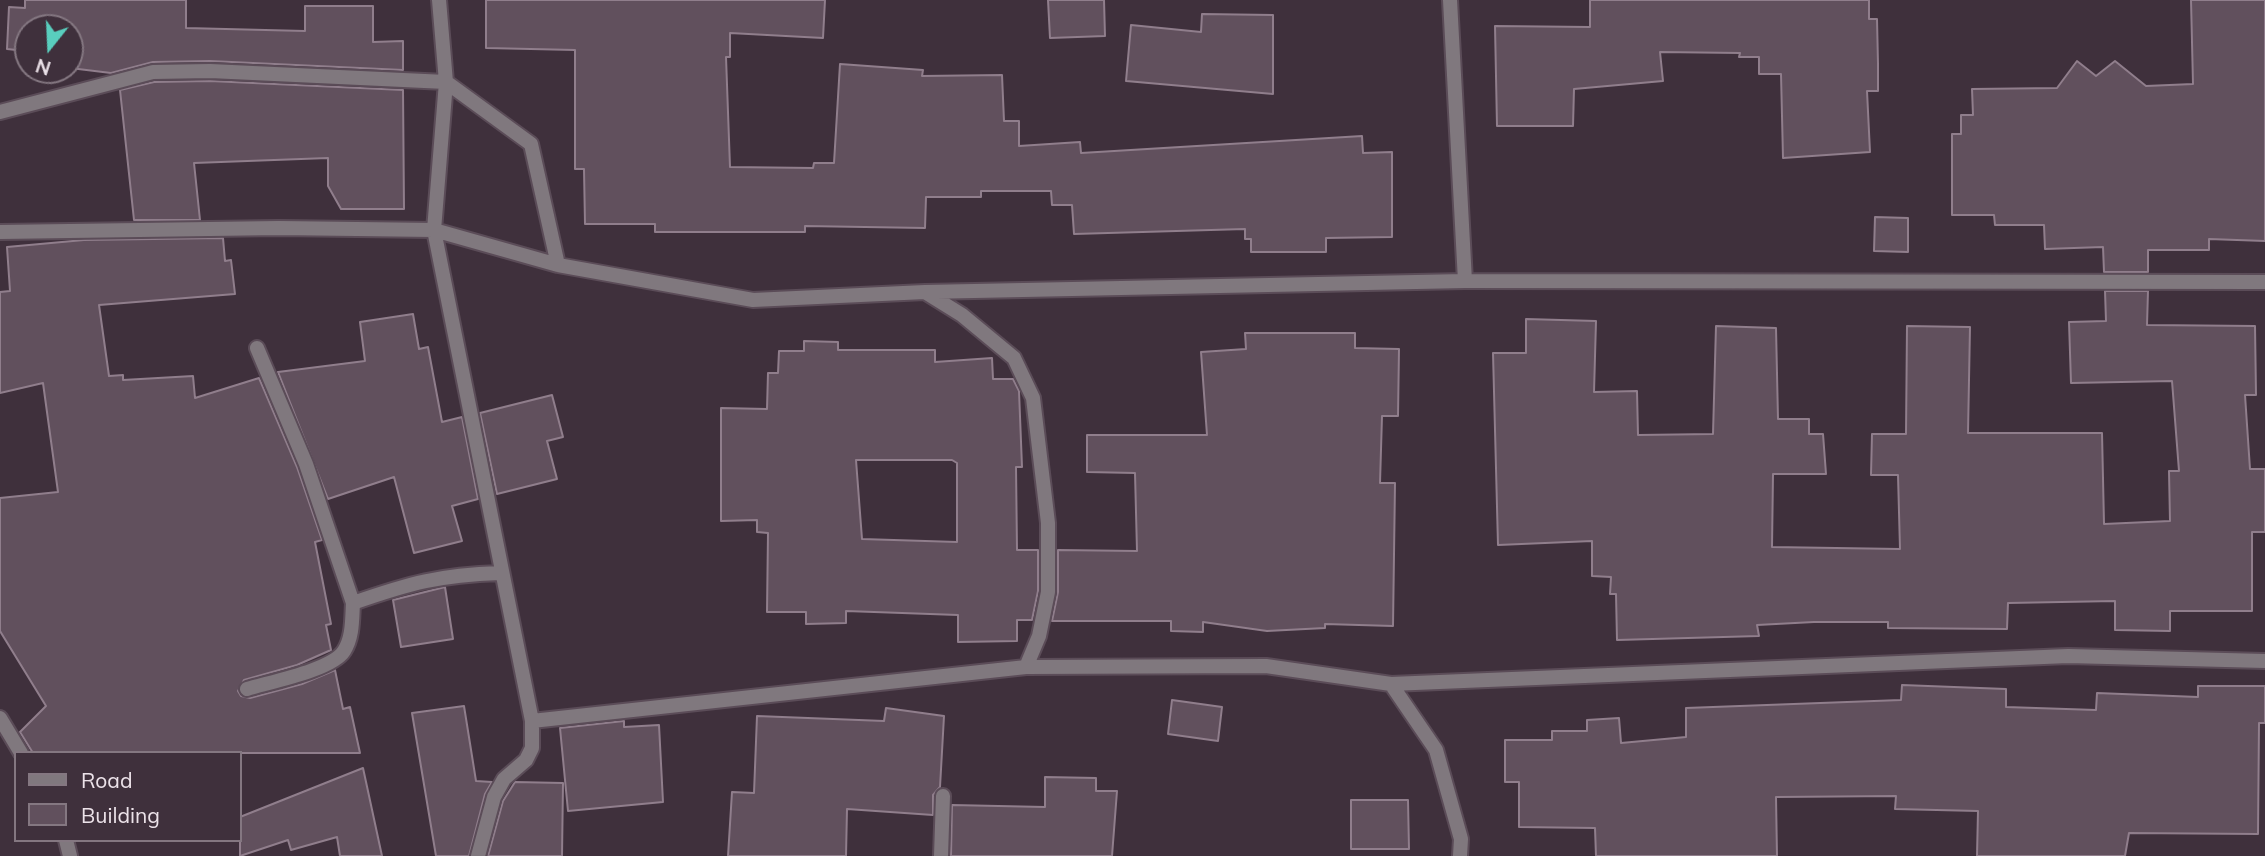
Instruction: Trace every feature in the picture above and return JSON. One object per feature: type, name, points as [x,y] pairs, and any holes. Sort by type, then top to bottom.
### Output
[{"type":"street","points":[[439,0],[446,82],[434,230],[500,573],[532,721],[532,748],[526,760],[504,779],[494,797],[478,856]]},
{"type":"street","points":[[1450,0],[1465,281]]},
{"type":"street","points":[[0,112],[153,72],[210,71],[446,82],[531,144],[558,265]]},
{"type":"street","points":[[0,232],[279,228],[434,230],[558,265],[753,300],[925,292],[1465,281],[2265,282]]},
{"type":"street","points":[[925,292],[962,314],[1014,358],[1033,398],[1048,523],[1048,592],[1039,636],[1026,667]]},
{"type":"street","points":[[247,690],[330,663],[343,653],[351,634],[353,603],[306,464],[257,348]]},
{"type":"street","points":[[353,603],[411,582],[448,574],[500,573]]},
{"type":"street","points":[[532,721],[1026,667],[1266,666],[1391,684],[2068,656],[2265,661]]},
{"type":"street","points":[[1391,684],[1436,750],[1461,839],[1460,856]]},
{"type":"street","points":[[0,718],[20,751]]},
{"type":"street","points":[[941,856],[943,796]]},
{"type":"building","points":[[25,0],[186,0],[186,28],[305,31],[305,6],[373,6],[373,42],[403,41],[403,70],[210,61],[153,62],[111,73],[84,70],[84,14],[14,14],[14,50],[7,49],[9,7],[25,8]]},
{"type":"building","points":[[486,0],[825,0],[823,38],[730,33],[730,57],[726,57],[730,167],[813,168],[814,163],[834,163],[840,64],[923,70],[922,76],[1002,75],[1004,121],[1019,121],[1019,146],[1080,142],[1081,153],[1362,136],[1363,153],[1392,152],[1392,237],[1326,238],[1326,252],[1251,252],[1251,239],[1245,239],[1245,229],[1074,234],[1072,205],[1052,205],[1051,191],[981,191],[981,197],[926,197],[925,228],[805,226],[805,232],[655,232],[655,224],[585,224],[584,169],[575,169],[575,50],[486,48]]},
{"type":"building","points":[[1048,0],[1104,0],[1105,36],[1050,38]]},
{"type":"building","points":[[1590,0],[1869,0],[1869,19],[1877,19],[1878,64],[1878,91],[1867,91],[1870,152],[1783,158],[1781,74],[1759,74],[1759,57],[1739,57],[1740,53],[1660,52],[1663,81],[1574,89],[1573,126],[1497,126],[1495,26],[1590,27]]},
{"type":"building","points":[[2191,0],[2265,0],[2265,241],[2209,239],[2209,250],[2148,250],[2148,272],[2104,272],[2103,247],[2045,249],[2044,225],[1995,225],[1994,215],[1952,215],[1952,134],[1961,134],[1961,115],[1973,115],[1972,89],[2057,88],[2077,61],[2096,76],[2115,61],[2146,86],[2193,84]]},
{"type":"building","points":[[1202,14],[1273,15],[1273,94],[1126,81],[1131,25],[1201,32]]},
{"type":"building","points":[[210,81],[403,90],[404,209],[341,209],[328,186],[328,158],[194,163],[200,220],[134,220],[120,90],[154,82]]},
{"type":"building","points":[[1875,217],[1908,218],[1908,252],[1874,251]]},
{"type":"building","points":[[223,238],[225,261],[231,260],[235,294],[99,305],[109,376],[123,375],[123,380],[193,376],[195,398],[259,378],[297,467],[322,540],[315,542],[331,624],[326,625],[331,650],[297,665],[244,680],[238,691],[241,696],[250,698],[302,684],[335,670],[343,709],[350,707],[360,753],[32,751],[20,732],[46,706],[0,631],[0,498],[58,492],[43,383],[0,393],[0,292],[10,291],[7,247],[84,240]]},
{"type":"building","points":[[2105,291],[2148,291],[2147,325],[2255,326],[2256,395],[2245,395],[2250,469],[2265,469],[2265,532],[2252,532],[2252,611],[2170,611],[2170,631],[2115,630],[2115,601],[2008,603],[2007,629],[1888,628],[1888,622],[1814,622],[1757,625],[1759,636],[1617,640],[1616,594],[1610,594],[1611,577],[1592,576],[1592,541],[1498,545],[1493,353],[1526,353],[1526,319],[1596,321],[1594,392],[1637,391],[1638,435],[1713,434],[1716,326],[1776,328],[1778,419],[1809,419],[1809,434],[1823,434],[1826,474],[1773,474],[1772,547],[1900,549],[1898,475],[1871,475],[1872,434],[1906,434],[1907,326],[1970,327],[1968,433],[2102,433],[2104,524],[2170,521],[2169,471],[2179,471],[2172,381],[2071,383],[2069,322],[2106,321]]},
{"type":"building","points":[[413,314],[419,349],[428,347],[442,422],[462,417],[478,499],[452,506],[462,541],[414,553],[394,477],[328,499],[278,372],[365,361],[360,322]]},
{"type":"building","points":[[1245,333],[1355,333],[1355,348],[1399,349],[1398,416],[1382,416],[1380,483],[1395,483],[1393,626],[1325,624],[1325,628],[1267,631],[1203,622],[1203,632],[1171,631],[1171,621],[1052,621],[1058,592],[1058,550],[1137,551],[1135,473],[1087,472],[1087,435],[1207,435],[1201,352],[1246,349]]},
{"type":"building","points":[[804,341],[838,342],[838,350],[935,350],[935,362],[992,358],[993,379],[1013,379],[1019,391],[1022,467],[1016,467],[1017,550],[1038,550],[1038,591],[1032,620],[1017,620],[1017,641],[958,642],[958,615],[846,611],[846,623],[806,624],[806,612],[767,612],[768,533],[757,532],[757,520],[721,521],[721,408],[767,409],[768,373],[778,373],[779,351],[804,351]],"holes":[[[856,460],[952,460],[957,463],[957,542],[862,539]]]},
{"type":"building","points":[[552,395],[563,437],[547,441],[557,479],[497,494],[480,413]]},
{"type":"building","points":[[445,587],[453,639],[401,647],[393,600]]},
{"type":"building","points":[[1902,685],[2006,689],[2006,707],[2096,710],[2097,693],[2198,697],[2198,686],[2265,686],[2265,723],[2259,723],[2258,834],[2129,833],[2125,856],[1977,856],[1978,811],[1895,809],[1896,796],[1776,797],[1777,856],[1596,856],[1595,828],[1519,827],[1519,782],[1505,782],[1505,740],[1552,740],[1552,731],[1587,731],[1587,720],[1619,718],[1621,743],[1686,737],[1686,708],[1901,700]]},
{"type":"building","points":[[1172,700],[1222,707],[1218,741],[1168,734]]},
{"type":"building","points":[[464,706],[476,781],[492,782],[485,794],[469,856],[436,856],[412,713]]},
{"type":"building","points":[[886,708],[944,716],[940,787],[933,795],[933,815],[847,809],[846,856],[728,856],[732,792],[754,793],[757,716],[884,721]]},
{"type":"building","points":[[624,721],[624,727],[659,725],[663,802],[568,811],[560,728]]},
{"type":"building","points":[[363,768],[382,856],[340,856],[337,837],[291,850],[288,840],[240,856],[242,816]]},
{"type":"building","points":[[1045,777],[1096,778],[1096,791],[1117,791],[1112,856],[951,856],[952,805],[1045,807]]},
{"type":"building","points":[[515,782],[563,783],[562,856],[488,856],[503,801]]},
{"type":"building","points":[[1351,800],[1408,800],[1409,849],[1351,849]]}]
